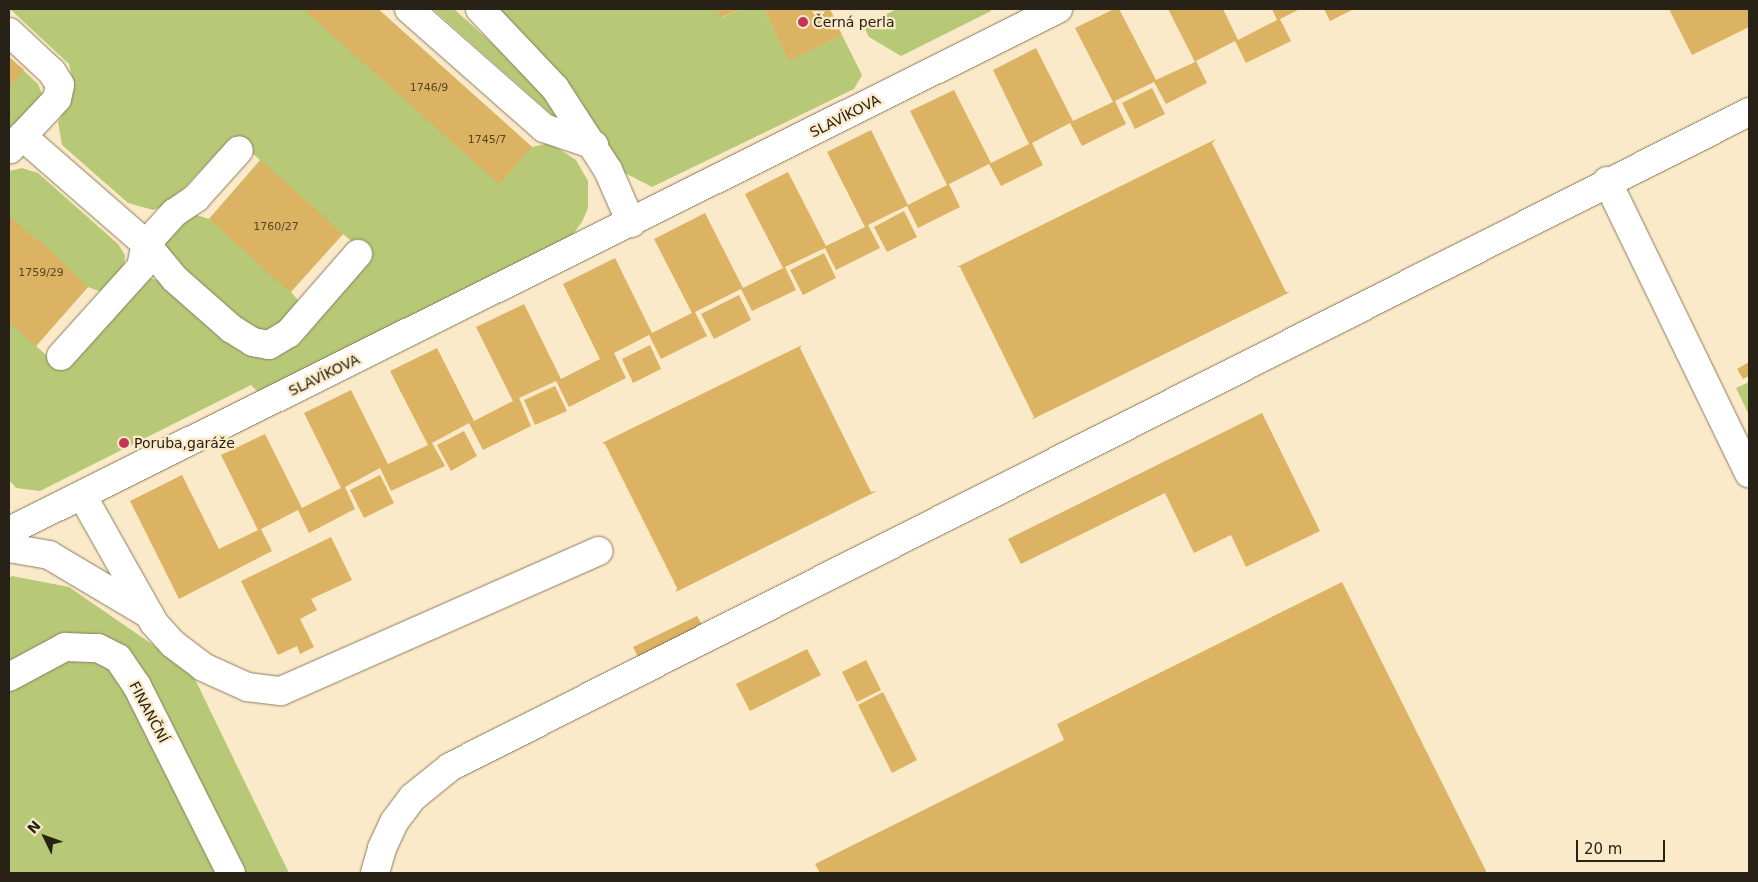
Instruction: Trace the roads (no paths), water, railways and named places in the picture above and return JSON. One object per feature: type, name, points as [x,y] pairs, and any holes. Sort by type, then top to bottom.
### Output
[{"type":"street","points":[[409,9],[544,128],[594,145]]},
{"type":"street","points":[[480,9],[555,88],[594,145],[631,223]]},
{"type":"street","name":"SLAVÍKOVA","points":[[11,530],[1058,9]]},
{"type":"street","points":[[9,32],[52,72],[60,85],[57,99],[15,143],[146,244],[175,279],[232,328],[253,342],[269,345],[289,333],[358,254]]},
{"type":"street","points":[[376,873],[382,848],[394,822],[413,797],[450,767],[1607,181],[1749,112]]},
{"type":"street","points":[[61,356],[141,267],[146,244],[174,213],[196,198],[239,150]]},
{"type":"street","points":[[1607,181],[1749,472]]},
{"type":"street","points":[[82,495],[150,615],[173,644],[203,667],[247,687],[281,691],[599,551]]},
{"type":"street","points":[[11,530],[49,555],[150,615]]},
{"type":"street","name":"FINANČNÍ","points":[[9,678],[65,647],[98,648],[118,658],[137,686],[231,873]]},
{"type":"place","name":"Černá perla","points":[[803,22]]},
{"type":"place","name":"Poruba,garáže","points":[[124,443]]}]
